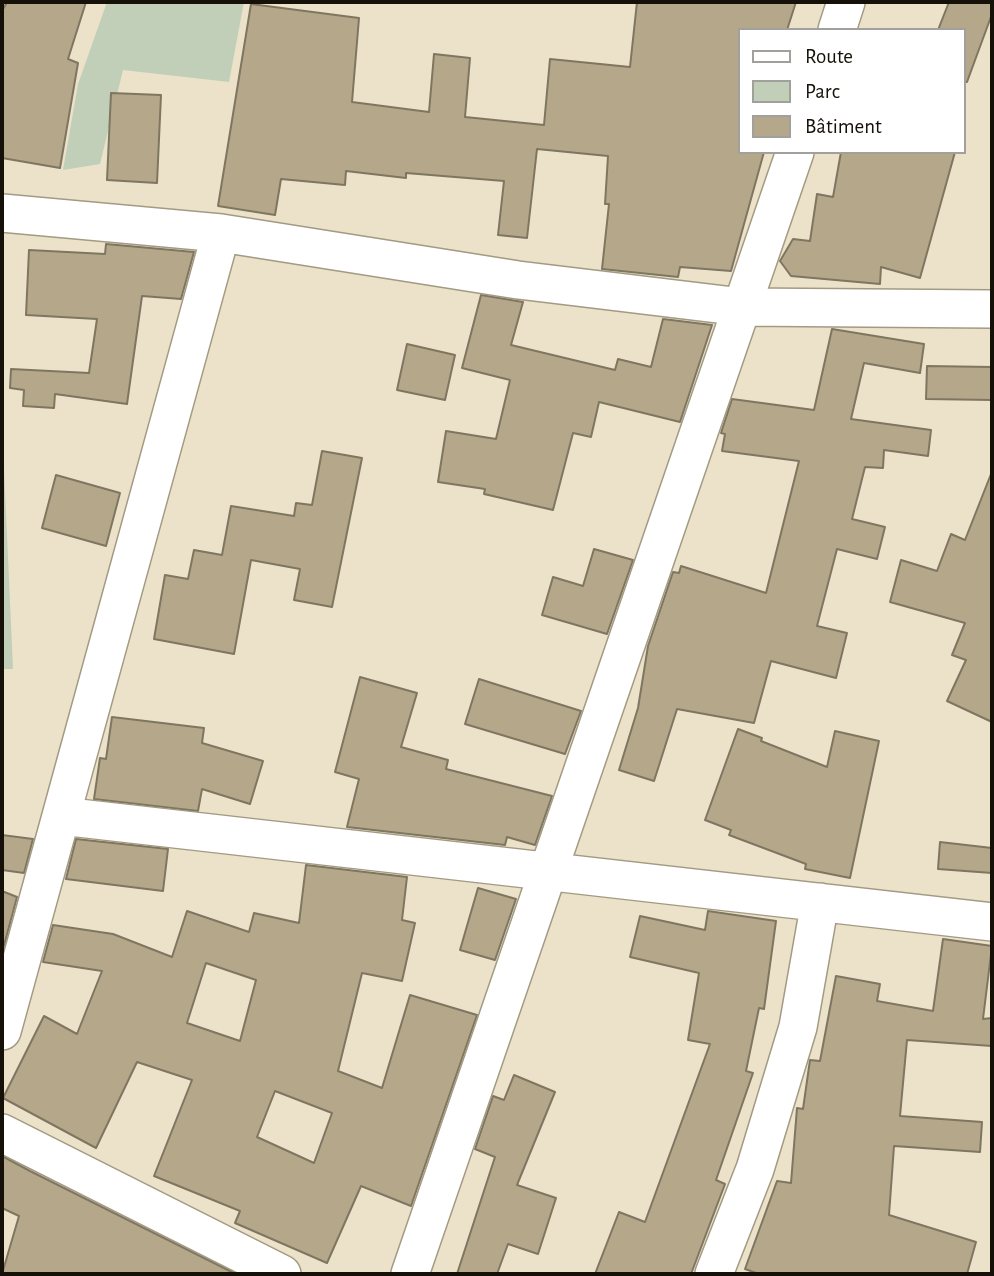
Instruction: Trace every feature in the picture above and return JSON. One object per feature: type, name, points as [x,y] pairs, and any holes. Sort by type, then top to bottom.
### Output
[{"type":"street","points":[[838,28],[846,2]]},
{"type":"street","points":[[410,1274],[794,154]]},
{"type":"street","points":[[2,213],[221,233],[519,280],[742,307],[992,309]]},
{"type":"street","points":[[2,1031],[221,233]]},
{"type":"street","points":[[61,816],[549,869],[992,922]]},
{"type":"street","points":[[714,1274],[755,1169],[798,1027],[820,902]]},
{"type":"street","points":[[2,1133],[282,1274]]},
{"type":"green space","points":[[107,2],[244,2],[229,82],[123,70],[100,164],[63,170],[78,84]]},
{"type":"green space","points":[[2,423],[13,669],[2,669]]},
{"type":"building","points":[[7,2],[86,2],[68,59],[78,63],[60,168],[2,158],[2,11]]},
{"type":"building","points":[[637,2],[796,2],[788,28],[738,28],[738,154],[763,154],[731,271],[680,267],[678,277],[602,269],[609,204],[605,204],[608,156],[537,149],[527,238],[498,235],[504,181],[406,173],[406,178],[346,171],[345,185],[281,179],[275,215],[218,206],[251,4],[359,18],[352,102],[429,112],[434,54],[470,58],[465,117],[544,125],[550,59],[630,67]]},
{"type":"building","points":[[949,2],[992,2],[992,14],[967,82],[966,28],[939,28]]},
{"type":"building","points":[[111,93],[161,95],[157,183],[107,180]]},
{"type":"building","points":[[841,154],[954,154],[920,278],[881,267],[880,284],[791,276],[780,261],[793,239],[810,241],[817,194],[833,197]]},
{"type":"building","points":[[106,244],[194,252],[181,299],[142,296],[127,404],[55,394],[54,408],[23,406],[24,390],[10,388],[11,369],[89,373],[97,319],[26,315],[29,250],[105,254]]},
{"type":"building","points":[[481,295],[523,302],[511,345],[615,370],[618,359],[651,367],[663,319],[712,325],[680,422],[599,402],[591,437],[573,433],[553,510],[484,494],[485,489],[438,482],[446,431],[496,439],[510,380],[462,368]]},
{"type":"building","points":[[832,329],[924,344],[920,373],[864,363],[851,419],[931,430],[928,456],[884,450],[883,468],[865,467],[852,519],[885,527],[877,559],[837,549],[817,626],[847,633],[836,678],[771,661],[754,723],[677,709],[654,781],[619,770],[638,708],[648,646],[673,572],[679,573],[681,566],[766,593],[799,461],[722,451],[725,434],[721,433],[732,399],[814,410]]},
{"type":"building","points":[[407,344],[455,355],[445,400],[397,390]]},
{"type":"building","points":[[927,366],[992,367],[992,400],[926,399]]},
{"type":"building","points":[[322,451],[362,458],[332,607],[294,600],[300,569],[251,560],[234,654],[154,639],[165,575],[188,579],[194,550],[222,555],[231,506],[294,516],[296,503],[312,505]]},
{"type":"building","points":[[991,474],[992,722],[947,701],[966,660],[952,655],[965,623],[890,602],[901,560],[937,571],[951,534],[965,540]]},
{"type":"building","points":[[56,475],[120,493],[106,546],[42,528]]},
{"type":"building","points":[[594,549],[633,560],[607,634],[542,615],[553,577],[583,586]]},
{"type":"building","points":[[360,677],[417,693],[401,747],[448,760],[446,769],[552,796],[535,845],[507,837],[505,845],[347,827],[359,779],[335,772]]},
{"type":"building","points":[[479,679],[581,711],[565,754],[465,724]]},
{"type":"building","points":[[112,717],[204,728],[202,743],[263,761],[250,804],[202,789],[198,811],[94,799],[100,758],[106,759]]},
{"type":"building","points":[[738,729],[827,767],[835,731],[879,741],[850,878],[805,869],[806,864],[729,835],[731,830],[705,820]]},
{"type":"building","points":[[2,835],[33,839],[24,873],[2,870]]},
{"type":"building","points":[[76,839],[168,849],[163,891],[66,879]]},
{"type":"building","points":[[940,842],[992,848],[992,873],[938,869]]},
{"type":"building","points":[[306,865],[407,877],[402,920],[415,923],[402,981],[362,973],[338,1071],[382,1088],[410,995],[477,1015],[411,1206],[361,1186],[327,1263],[235,1223],[240,1211],[154,1176],[192,1080],[137,1062],[96,1148],[3,1098],[44,1016],[77,1034],[102,971],[43,962],[53,925],[113,934],[172,957],[187,911],[249,932],[254,913],[299,923]],"holes":[[[206,963],[256,980],[240,1041],[187,1023]],[[275,1091],[332,1113],[314,1163],[257,1137]]]},
{"type":"building","points":[[478,888],[516,899],[495,960],[460,950]]},
{"type":"building","points":[[2,891],[17,897],[2,953]]},
{"type":"building","points":[[708,911],[776,921],[764,1009],[759,1008],[746,1071],[753,1073],[716,1180],[725,1184],[691,1274],[595,1274],[619,1212],[645,1222],[710,1044],[688,1040],[699,973],[630,957],[640,916],[705,930]]},
{"type":"building","points":[[943,939],[992,946],[983,1019],[992,1018],[992,1046],[907,1040],[900,1116],[982,1122],[980,1152],[894,1146],[889,1215],[976,1242],[967,1274],[759,1274],[745,1269],[777,1181],[791,1183],[797,1108],[803,1109],[810,1060],[820,1061],[836,976],[880,984],[877,1001],[933,1011]]},
{"type":"building","points":[[514,1075],[555,1092],[517,1185],[556,1198],[538,1254],[508,1244],[497,1274],[457,1274],[495,1157],[475,1149],[493,1096],[504,1100]]},
{"type":"building","points":[[2,1156],[236,1274],[2,1274],[19,1216],[2,1208]]}]
